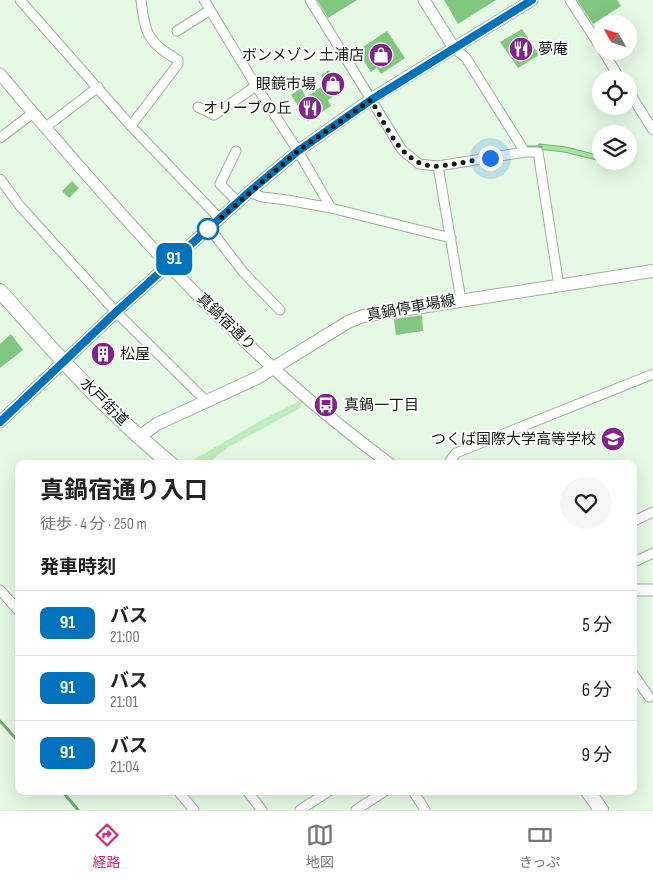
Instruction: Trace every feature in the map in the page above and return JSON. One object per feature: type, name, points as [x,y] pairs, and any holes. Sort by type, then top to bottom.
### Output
[{"type":"highway","name":"水戸街道","points":[[0,291],[139,437],[166,460]]},
{"type":"highway","points":[[591,795],[601,810]]},
{"type":"main road","name":"真鍋停車場線","points":[[139,437],[157,424],[257,378],[333,331],[363,316],[653,271]]},
{"type":"street","points":[[20,0],[131,126],[220,218]]},
{"type":"street","points":[[131,126],[178,64],[178,60],[161,51],[149,36],[143,20],[141,0]]},
{"type":"street","points":[[204,0],[298,151],[331,208]]},
{"type":"street","points":[[310,0],[402,150],[419,164],[438,166],[525,152],[538,152],[558,286]]},
{"type":"street","points":[[424,0],[454,48],[466,58],[525,152]]},
{"type":"street","points":[[0,422],[116,312],[249,192],[298,151],[371,100],[532,0]]},
{"type":"street","points":[[570,0],[592,34]]},
{"type":"street","points":[[177,31],[210,10]]},
{"type":"street","name":"真鍋宿通り","points":[[0,74],[116,208],[224,321],[334,420],[385,460]]},
{"type":"street","points":[[198,107],[214,115],[256,86]]},
{"type":"street","points":[[46,128],[98,87]]},
{"type":"street","points":[[637,105],[653,130]]},
{"type":"street","points":[[0,138],[33,113]]},
{"type":"street","points":[[236,151],[220,184],[238,202]]},
{"type":"street","points":[[438,166],[461,300]]},
{"type":"street","points":[[0,179],[20,206],[116,312],[206,401]]},
{"type":"street","points":[[249,192],[262,197],[331,208],[451,238]]},
{"type":"street","points":[[209,228],[244,273],[280,310]]},
{"type":"street","points":[[451,460],[456,454],[653,374]]},
{"type":"street","points":[[637,520],[653,512]]},
{"type":"street","points":[[637,561],[653,553]]},
{"type":"street","points":[[0,590],[15,607]]},
{"type":"street","points":[[637,590],[653,590]]},
{"type":"street","points":[[637,679],[652,699]]},
{"type":"street","points":[[181,795],[194,810]]},
{"type":"street","points":[[250,795],[262,810]]},
{"type":"street","points":[[300,810],[322,795]]},
{"type":"street","points":[[356,810],[379,795]]},
{"type":"street","points":[[416,795],[425,810]]},
{"type":"shaded area","points":[[539,144],[566,147],[592,154],[592,159],[564,152],[538,149]]},
{"type":"shaded area","points":[[304,399],[300,408],[227,448],[212,460],[193,460],[264,419]]},
{"type":"building","points":[[317,0],[357,0],[328,18]]},
{"type":"building","points":[[444,0],[496,0],[458,24]]},
{"type":"building","points":[[577,0],[617,0],[621,6],[607,15],[592,15],[592,22]]},
{"type":"building","points":[[522,29],[539,55],[518,68],[500,42]]},
{"type":"building","points":[[387,31],[405,58],[381,74],[377,68],[371,72],[357,51]]},
{"type":"building","points":[[329,70],[343,90],[328,100],[331,106],[308,121],[291,95],[301,88],[306,97],[327,83],[321,75]]},
{"type":"building","points":[[72,181],[79,188],[69,198],[62,191]]},
{"type":"building","points":[[422,315],[423,331],[396,335],[394,319]]},
{"type":"building","points":[[11,334],[23,350],[0,368],[0,344]]},
{"type":"building","name":"松屋","points":[[104,343],[113,349],[101,365],[92,359]]},
{"type":"waterway","points":[[527,147],[541,147]]},
{"type":"waterway","points":[[0,721],[15,738]]},
{"type":"waterway","points":[[65,795],[78,810]]},
{"type":"bus line","name":"91","points":[[0,422],[116,312],[249,192],[298,151],[371,100],[532,0]]},
{"type":"place","name":"夢庵","points":[[521,49]]},
{"type":"place","name":"ボンメゾン 土浦店","points":[[381,55]]},
{"type":"place","name":"眼鏡市場","points":[[333,84]]},
{"type":"place","name":"オリーブの丘","points":[[310,108]]},
{"type":"place","name":"松屋","points":[[103,354]]},
{"type":"place","name":"真鍋一丁目","points":[[326,405]]},
{"type":"place","name":"つくば国際大学高等学校","points":[[613,439]]},
{"type":"route","points":[[208,229],[298,151],[371,100],[402,150],[419,164],[438,166],[490,158]]}]
